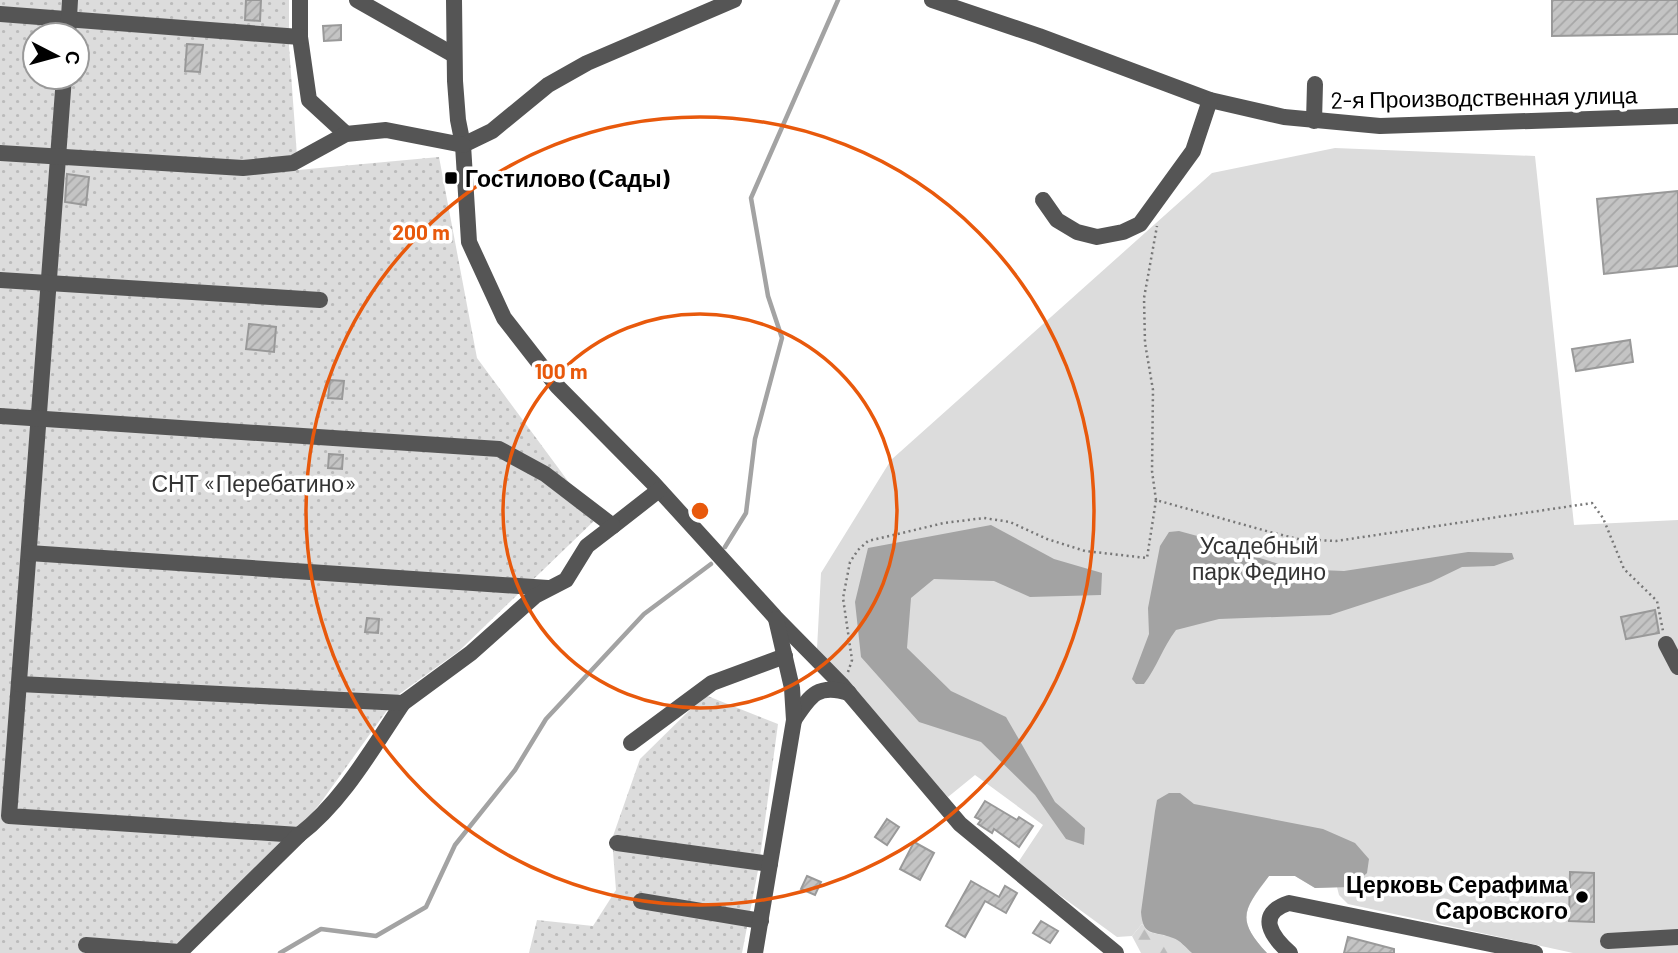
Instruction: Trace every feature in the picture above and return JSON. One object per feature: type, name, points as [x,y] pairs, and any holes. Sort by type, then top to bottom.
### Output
[{"type":"street","points":[[68,21],[70,0]]},
{"type":"street","points":[[300,0],[300,37],[309,100],[346,134]]},
{"type":"street","points":[[357,0],[454,55]]},
{"type":"street","points":[[454,0],[458,120],[463,145],[469,242],[505,318],[558,386],[845,689],[960,824],[1116,953]]},
{"type":"street","points":[[0,153],[243,168],[293,163],[346,134],[386,130],[463,145],[492,131],[548,85],[587,63],[734,0]]},
{"type":"street","name":"2-я Производственная улица","points":[[932,0],[1040,36],[1210,100],[1284,117],[1380,125],[1678,117]]},
{"type":"street","points":[[0,14],[37,21]]},
{"type":"street","points":[[91,28],[300,37]]},
{"type":"street","points":[[1314,121],[1315,84]]},
{"type":"street","points":[[63,91],[9,816],[299,835]]},
{"type":"street","points":[[1042,200],[1057,220],[1077,232],[1097,237],[1123,232],[1140,224],[1192,151],[1210,100]]},
{"type":"street","points":[[0,280],[320,300]]},
{"type":"street","points":[[0,416],[499,449],[545,474],[613,526]]},
{"type":"street","points":[[86,945],[180,952],[299,835],[321,818],[403,704],[471,653],[535,596],[566,580],[587,546],[659,490]]},
{"type":"street","points":[[29,553],[551,588]]},
{"type":"street","points":[[755,953],[794,720],[792,688],[775,617]]},
{"type":"street","points":[[1666,644],[1678,667]]},
{"type":"street","points":[[631,743],[712,683],[785,656]]},
{"type":"street","points":[[19,684],[403,704]]},
{"type":"street","points":[[794,720],[809,698],[821,690],[845,689]]},
{"type":"street","points":[[617,843],[770,863]]},
{"type":"street","points":[[641,901],[761,921]]},
{"type":"street","points":[[1290,953],[1272,935],[1270,925],[1273,912],[1278,906],[1289,903],[1535,953]]},
{"type":"street","points":[[1608,942],[1678,937]]},
{"type":"path","points":[[845,689],[852,660],[843,598],[850,562],[868,541],[944,523],[984,518],[1010,522],[1046,539],[1085,551],[1147,558],[1156,500],[1152,471],[1153,390],[1144,343],[1144,298],[1157,223]]},
{"type":"path","points":[[1156,500],[1298,539],[1336,541],[1592,502],[1603,518],[1624,569],[1657,601],[1666,644]]},
{"type":"green space","name":"СНТ «Перебатино»","points":[[0,0],[289,0],[289,46],[298,170],[439,157],[477,358],[596,519],[459,651],[398,695],[319,805],[274,854],[174,953],[0,953]]},
{"type":"green space","name":"Усадебный парк Федино","points":[[1335,148],[1535,156],[1574,525],[1678,520],[1678,953],[1573,953],[1348,904],[1339,895],[1337,887],[1315,888],[1295,876],[1269,876],[1249,906],[1247,923],[1250,931],[1267,953],[1192,953],[1176,938],[1149,932],[1142,924],[1132,936],[1117,937],[1017,864],[1043,825],[975,775],[948,797],[817,649],[821,573],[891,460],[1212,173]]},
{"type":"green space","points":[[705,695],[778,724],[759,865],[742,953],[529,953],[537,920],[593,926],[616,890],[612,839],[640,759]]},
{"type":"green space","points":[[1142,924],[1149,932],[1176,938],[1192,953],[1141,953],[1132,936]]},
{"type":"shaded area","points":[[991,525],[1054,559],[1102,573],[1101,595],[1030,597],[994,581],[934,579],[911,598],[907,648],[951,691],[1006,717],[1055,802],[1085,828],[1084,845],[1066,839],[1035,795],[981,742],[919,722],[861,657],[855,602],[868,548]]},
{"type":"shaded area","points":[[1179,531],[1234,546],[1250,555],[1295,569],[1344,571],[1468,552],[1512,553],[1514,559],[1494,566],[1462,567],[1431,582],[1330,615],[1219,619],[1176,630],[1144,684],[1136,684],[1132,679],[1149,634],[1148,608],[1160,546],[1169,532]]},
{"type":"shaded area","points":[[1169,793],[1180,793],[1194,804],[1323,829],[1355,843],[1369,859],[1367,873],[1351,887],[1315,888],[1295,876],[1269,876],[1254,897],[1247,914],[1250,931],[1267,953],[1192,953],[1176,939],[1147,930],[1142,920],[1157,800]]},
{"type":"building","points":[[246,0],[261,0],[260,21],[245,20]]},
{"type":"building","points":[[1552,0],[1678,0],[1678,34],[1552,36]]},
{"type":"building","points":[[341,25],[341,40],[324,41],[323,26]]},
{"type":"building","points":[[187,44],[203,45],[200,72],[185,71]]},
{"type":"building","points":[[67,174],[89,177],[86,205],[65,202]]},
{"type":"building","points":[[1678,191],[1678,266],[1604,274],[1597,199]]},
{"type":"building","points":[[249,324],[276,327],[274,352],[246,349]]},
{"type":"building","points":[[1630,340],[1633,362],[1576,371],[1572,349]]},
{"type":"building","points":[[330,380],[344,381],[342,399],[328,398]]},
{"type":"building","points":[[329,454],[343,455],[342,469],[328,468]]},
{"type":"building","points":[[1655,610],[1659,633],[1626,639],[1621,617]]},
{"type":"building","points":[[367,618],[379,619],[378,633],[365,632]]},
{"type":"building","points":[[985,801],[1033,826],[1019,847],[994,829],[992,833],[978,824],[981,820],[975,817]]},
{"type":"building","points":[[887,819],[899,827],[887,845],[875,837]]},
{"type":"building","points":[[914,842],[934,853],[920,880],[900,869]]},
{"type":"building","name":"Церковь Серафима Саровского","points":[[1570,872],[1594,873],[1594,922],[1569,921]]},
{"type":"building","points":[[807,876],[821,882],[815,895],[801,889]]},
{"type":"building","points":[[971,881],[999,897],[1005,886],[1017,893],[1006,913],[985,901],[965,937],[946,926]]},
{"type":"building","points":[[1041,921],[1058,931],[1050,943],[1033,933]]},
{"type":"building","points":[[1348,937],[1394,949],[1394,953],[1344,953]]},
{"type":"waterway","points":[[725,547],[746,513],[755,439],[782,338],[768,296],[751,198],[838,0]]},
{"type":"waterway","points":[[280,953],[321,929],[376,936],[426,907],[455,845],[515,770],[546,719],[644,614],[711,564]]},
{"type":"place","name":"Гостилово (Сады)","points":[[451,178]]},
{"type":"place","name":"Церковь Серафима Саровского","points":[[1582,897]]}]
